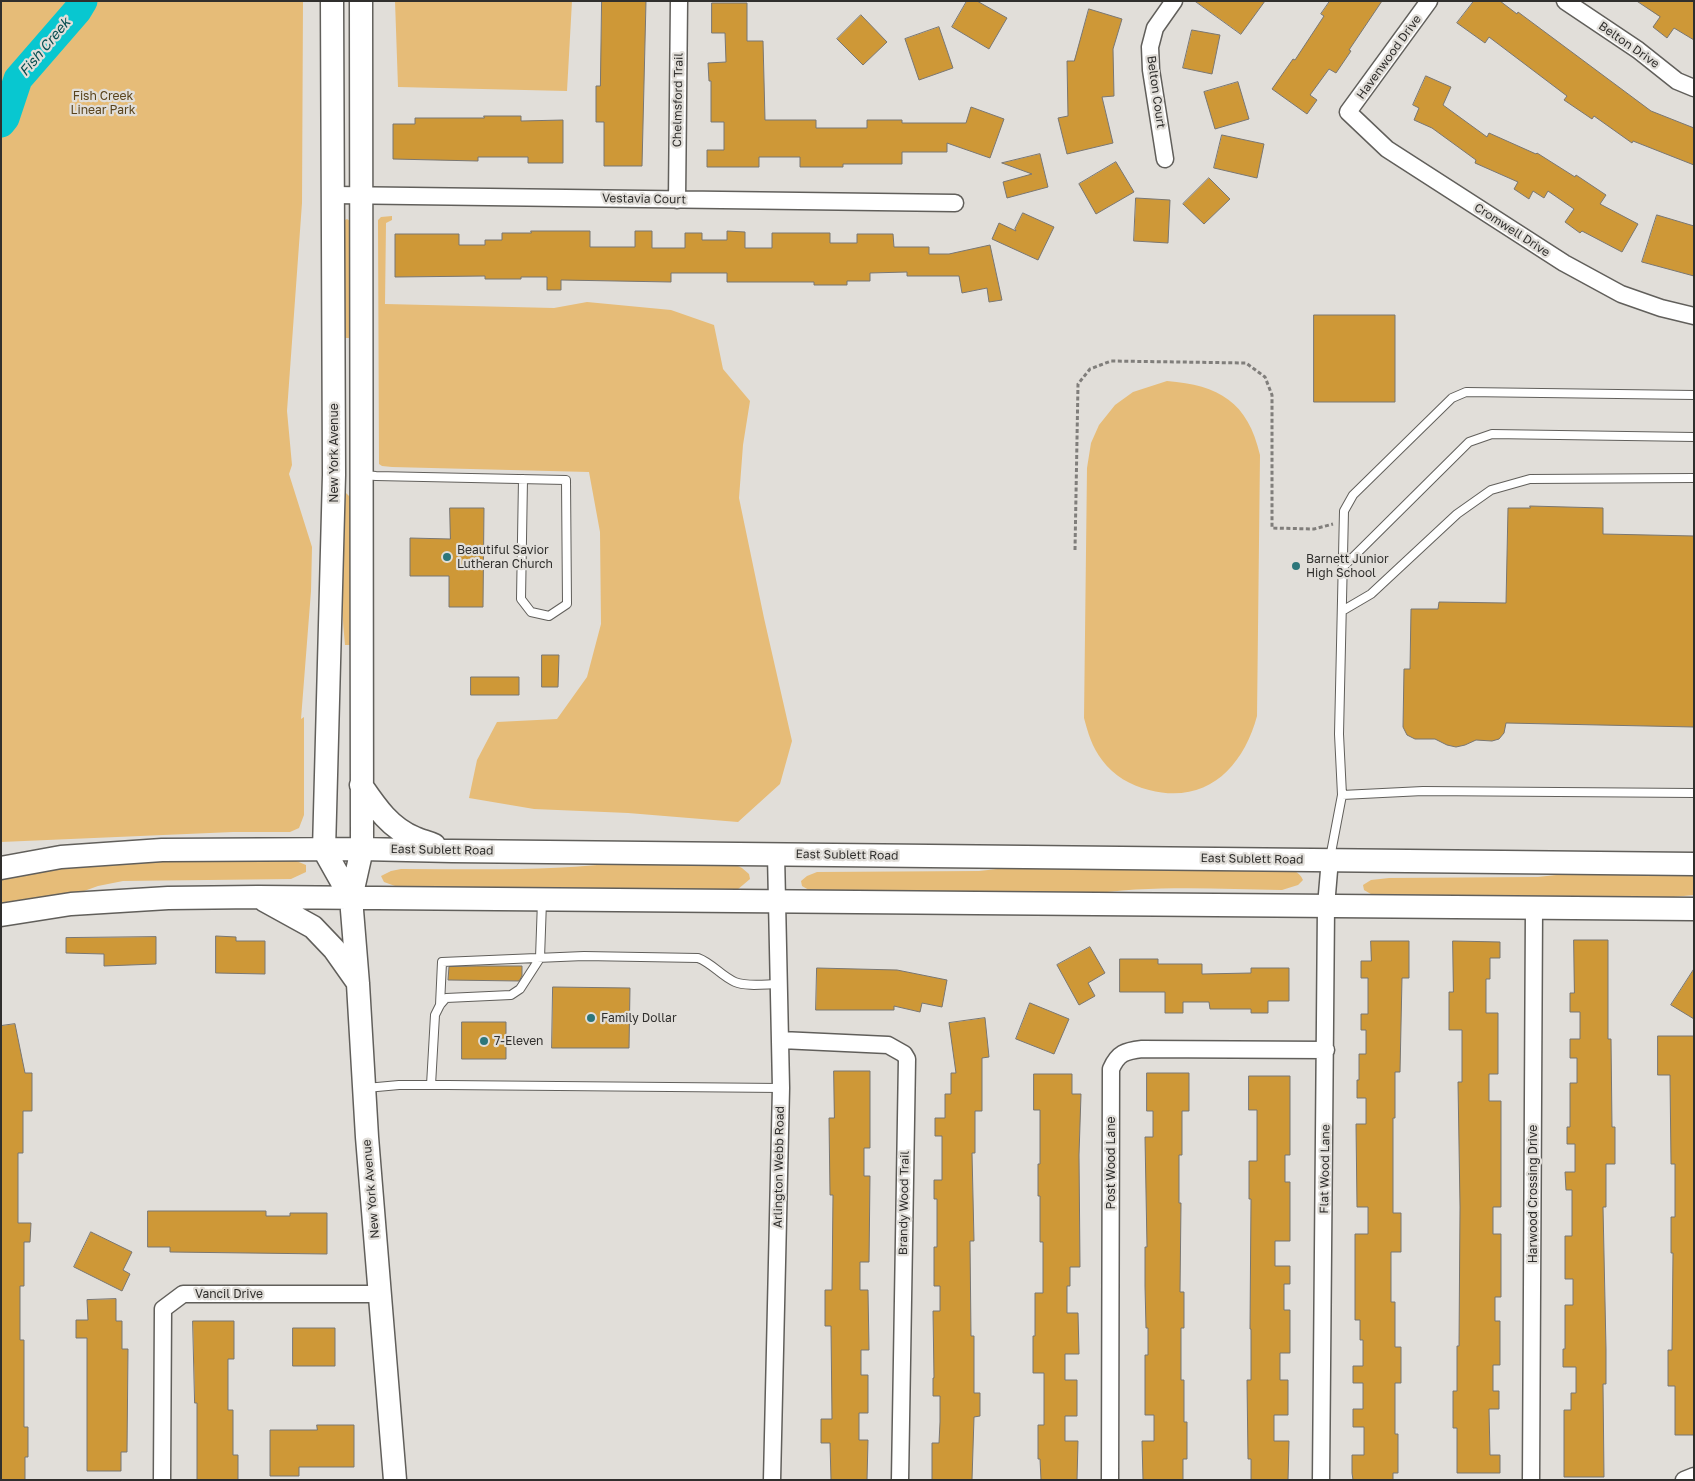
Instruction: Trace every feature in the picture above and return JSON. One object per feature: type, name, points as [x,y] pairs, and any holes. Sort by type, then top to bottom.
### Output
[{"type":"main road","name":"New York Avenue","points":[[332,1],[334,475],[324,850],[350,898]]},
{"type":"main road","name":"New York Avenue","points":[[361,1],[362,849],[350,898],[395,1480]]},
{"type":"main road","points":[[334,475],[361,475]]},
{"type":"main road","points":[[361,785],[386,819],[401,831],[415,839],[452,851]]},
{"type":"main road","name":"East Sublett Road","points":[[1,868],[61,858],[162,850],[362,849],[1694,864]]},
{"type":"main road","points":[[258,897],[313,927],[330,944],[358,984]]},
{"type":"main road","points":[[1,915],[71,904],[148,899],[258,897],[1694,909]]},
{"type":"street","name":"Chelmsford Trail","points":[[677,200],[680,1]]},
{"type":"street","name":"Belton Court","points":[[1165,159],[1151,70],[1150,47],[1156,28],[1174,1]]},
{"type":"street","name":"Havenwood Drive","points":[[1348,112],[1429,1]]},
{"type":"street","name":"Belton Drive","points":[[1565,1],[1638,50],[1677,80],[1694,88]]},
{"type":"street","name":"Cromwell Drive","points":[[1348,112],[1387,149],[1564,263],[1621,294],[1661,308],[1694,316]]},
{"type":"street","name":"Vestavia Court","points":[[333,195],[955,203]]},
{"type":"street","name":"Arlington Webb Road","points":[[772,1480],[781,1088],[776,854]]},
{"type":"street","name":"Flat Wood Lane","points":[[1322,1480],[1326,906],[1330,859]]},
{"type":"street","name":"Harwood Crossing Drive","points":[[1532,1480],[1534,908]]},
{"type":"street","name":"Brandy Wood Trail","points":[[781,1040],[888,1046],[904,1054],[907,1060],[900,1480]]},
{"type":"street","name":"Post Wood Lane","points":[[1110,1480],[1111,1070],[1115,1060],[1121,1054],[1142,1049],[1326,1050]]},
{"type":"street","name":"Vancil Drive","points":[[162,1480],[163,1309],[183,1294],[380,1294]]},
{"type":"street","points":[[1684,1480],[1694,1476]]},
{"type":"lane","points":[[1330,859],[1342,795],[1339,734],[1343,521],[1344,511],[1353,495],[1452,398],[1466,392],[1694,395]]},
{"type":"lane","points":[[1342,568],[1469,442],[1492,434],[1694,437]]},
{"type":"lane","points":[[361,475],[566,480],[568,604],[549,616],[532,612],[521,599],[523,479]]},
{"type":"lane","points":[[1342,611],[1371,594],[1457,514],[1492,490],[1530,479],[1694,478]]},
{"type":"lane","points":[[1342,795],[1423,791],[1694,793]]},
{"type":"lane","points":[[431,1085],[435,1015],[440,1004],[446,998],[511,995],[520,989],[540,958],[542,900]]},
{"type":"lane","points":[[440,1004],[442,962],[540,958],[698,958],[708,962],[725,976],[736,982],[779,984]]},
{"type":"lane","points":[[364,1088],[431,1085],[781,1088]]},
{"type":"path","points":[[1076,550],[1078,384],[1090,369],[1111,361],[1246,363],[1265,377],[1272,395],[1272,528],[1314,529],[1343,521]]},
{"type":"green space","name":"Fish Creek Linear Park","points":[[1,1],[303,1],[302,203],[287,411],[292,465],[289,474],[312,547],[311,591],[301,719],[304,717],[304,815],[299,828],[290,832],[233,832],[1,842]]},
{"type":"green space","points":[[395,1],[572,1],[567,91],[398,87]]},
{"type":"green space","points":[[392,216],[392,220],[386,223],[385,304],[554,308],[587,302],[671,310],[714,325],[723,369],[750,401],[743,445],[739,498],[792,741],[780,784],[738,822],[628,813],[534,809],[469,798],[477,760],[497,722],[557,719],[587,677],[601,624],[600,532],[589,472],[392,467],[379,464],[378,220],[381,217]]},
{"type":"green space","points":[[347,219],[352,225],[352,338],[345,338],[343,221]]},
{"type":"green space","points":[[1167,381],[1202,387],[1216,392],[1228,400],[1239,409],[1248,422],[1260,455],[1257,716],[1251,735],[1242,752],[1232,766],[1219,778],[1205,787],[1188,792],[1169,793],[1149,790],[1135,785],[1112,771],[1096,750],[1084,718],[1087,468],[1091,443],[1099,425],[1115,405],[1133,392]]},
{"type":"green space","points":[[346,493],[350,497],[352,506],[351,645],[345,645],[343,626],[342,495]]},
{"type":"green space","points":[[289,858],[306,865],[306,872],[291,879],[123,881],[98,886],[73,895],[1,906],[1,876],[99,862]]},
{"type":"green space","points":[[631,861],[734,864],[749,874],[750,879],[737,890],[727,892],[406,890],[384,882],[381,876],[401,869],[574,867]]},
{"type":"green space","points":[[1015,867],[1281,868],[1297,872],[1303,880],[1298,885],[1282,890],[1158,889],[1084,895],[814,893],[802,886],[801,881],[817,872],[979,871]]},
{"type":"green space","points":[[1694,872],[1694,895],[1632,901],[1376,897],[1364,890],[1363,885],[1371,880],[1389,878],[1538,877],[1574,873]]},
{"type":"building","points":[[602,1],[646,1],[642,166],[604,166],[604,122],[596,122],[596,86],[600,86]]},
{"type":"building","points":[[967,1],[977,1],[1007,18],[989,49],[952,27]]},
{"type":"building","points":[[1195,1],[1265,1],[1241,34]]},
{"type":"building","points":[[1330,1],[1382,1],[1336,73],[1329,69],[1310,95],[1317,100],[1307,114],[1272,89],[1293,59],[1295,60],[1324,16],[1321,14]]},
{"type":"building","points":[[1474,1],[1500,1],[1517,14],[1518,12],[1651,111],[1694,128],[1694,165],[1633,141],[1632,143],[1594,116],[1592,119],[1564,100],[1567,96],[1489,37],[1485,43],[1457,23]]},
{"type":"building","points":[[1637,1],[1694,1],[1694,40],[1674,28],[1667,38],[1653,27],[1660,17]]},
{"type":"building","points":[[712,3],[747,3],[747,41],[763,41],[765,120],[816,120],[816,128],[867,128],[867,120],[902,120],[902,123],[966,123],[971,107],[1004,119],[990,158],[947,143],[947,152],[902,152],[902,164],[843,164],[843,167],[800,167],[800,157],[759,157],[759,167],[707,167],[707,150],[724,150],[724,122],[711,122],[711,81],[709,81],[708,63],[726,62],[725,33],[712,33]]},
{"type":"building","points":[[1089,9],[1122,19],[1113,49],[1114,96],[1102,97],[1113,143],[1067,154],[1058,118],[1068,116],[1067,61],[1074,61]]},
{"type":"building","points":[[861,15],[887,42],[863,65],[837,39]]},
{"type":"building","points":[[939,27],[953,68],[919,80],[905,39]]},
{"type":"building","points":[[1192,30],[1220,35],[1212,74],[1183,68]]},
{"type":"building","points":[[1426,76],[1451,87],[1443,105],[1487,137],[1489,133],[1537,153],[1606,195],[1600,204],[1638,224],[1622,252],[1582,231],[1580,233],[1565,222],[1574,209],[1548,191],[1544,198],[1533,191],[1529,199],[1514,189],[1518,182],[1475,163],[1476,160],[1432,128],[1414,120],[1419,108],[1413,105]]},
{"type":"building","points":[[1238,82],[1249,119],[1215,129],[1204,92]]},
{"type":"building","points":[[484,116],[521,116],[521,121],[563,120],[563,163],[528,163],[528,157],[478,157],[478,161],[393,159],[393,124],[415,124],[415,118],[484,118]]},
{"type":"building","points":[[1222,135],[1264,144],[1257,178],[1214,168]]},
{"type":"building","points":[[1040,154],[1048,187],[1007,198],[1003,182],[1032,174],[1002,163]]},
{"type":"building","points":[[1116,162],[1134,192],[1096,214],[1079,184]]},
{"type":"building","points":[[1209,178],[1230,199],[1204,224],[1183,204]]},
{"type":"building","points":[[1136,198],[1170,200],[1168,243],[1134,241]]},
{"type":"building","points":[[1023,213],[1054,227],[1038,260],[992,239],[999,223],[1016,231],[1015,229]]},
{"type":"building","points":[[1657,215],[1694,226],[1694,276],[1642,262]]},
{"type":"building","points":[[531,231],[590,231],[590,247],[635,247],[635,231],[652,231],[652,248],[685,248],[685,233],[702,233],[702,240],[727,240],[727,231],[745,232],[745,248],[772,248],[772,233],[830,233],[830,243],[857,243],[857,234],[893,234],[894,247],[929,247],[929,254],[949,254],[990,245],[1002,300],[989,302],[987,288],[962,293],[959,276],[907,276],[907,272],[870,273],[870,281],[847,281],[847,285],[814,285],[814,282],[727,282],[727,273],[671,273],[671,282],[561,280],[561,290],[547,290],[547,277],[485,279],[485,276],[395,277],[395,234],[459,234],[459,245],[485,245],[485,240],[502,240],[502,233],[531,233]]},
{"type":"building","points":[[1314,315],[1395,315],[1395,402],[1314,402]]},
{"type":"building","points":[[1530,506],[1603,508],[1603,534],[1694,536],[1694,727],[1506,723],[1504,733],[1499,739],[1492,741],[1476,740],[1456,747],[1435,739],[1415,739],[1407,735],[1403,727],[1404,669],[1410,669],[1411,609],[1438,609],[1439,602],[1506,603],[1508,508],[1530,508]]},
{"type":"building","name":"Beautiful Savior Lutheran Church","points":[[450,508],[484,508],[483,607],[449,607],[449,576],[410,576],[410,538],[450,539]]},
{"type":"building","points":[[542,655],[559,655],[558,687],[542,687]]},
{"type":"building","points":[[471,677],[519,677],[519,695],[471,695]]},
{"type":"building","points":[[216,936],[236,937],[236,941],[265,941],[265,974],[216,973]]},
{"type":"building","points":[[156,937],[156,964],[104,966],[104,954],[66,953],[66,938]]},
{"type":"building","points":[[1574,940],[1608,940],[1608,1039],[1611,1039],[1612,1127],[1615,1127],[1615,1164],[1606,1164],[1606,1207],[1603,1207],[1606,1349],[1606,1384],[1603,1384],[1604,1477],[1564,1477],[1564,1410],[1571,1410],[1571,1393],[1576,1393],[1576,1367],[1563,1367],[1565,1305],[1573,1305],[1573,1279],[1565,1279],[1565,1236],[1572,1236],[1572,1190],[1566,1190],[1565,1172],[1575,1172],[1575,1144],[1567,1144],[1567,1127],[1570,1127],[1570,1083],[1577,1083],[1577,1058],[1570,1058],[1570,1039],[1580,1039],[1580,1012],[1570,1012],[1570,993],[1574,993]]},
{"type":"building","points":[[1371,941],[1409,941],[1409,978],[1402,978],[1400,1072],[1395,1072],[1395,1118],[1393,1118],[1393,1213],[1401,1213],[1401,1252],[1391,1252],[1391,1302],[1395,1302],[1395,1347],[1401,1347],[1401,1383],[1395,1383],[1395,1434],[1398,1434],[1398,1473],[1393,1473],[1393,1480],[1353,1480],[1352,1473],[1352,1455],[1364,1455],[1364,1427],[1353,1427],[1353,1409],[1363,1409],[1363,1383],[1353,1383],[1353,1366],[1363,1366],[1363,1340],[1360,1340],[1360,1320],[1355,1320],[1355,1234],[1368,1234],[1368,1207],[1357,1207],[1356,1124],[1366,1124],[1366,1098],[1357,1098],[1357,1080],[1359,1080],[1359,1054],[1366,1054],[1366,1030],[1361,1030],[1361,1014],[1368,1014],[1368,978],[1361,978],[1361,961],[1371,961]]},
{"type":"building","points":[[1453,941],[1500,942],[1500,958],[1490,958],[1490,979],[1486,979],[1486,1013],[1498,1013],[1498,1074],[1489,1074],[1489,1101],[1501,1101],[1501,1207],[1493,1207],[1493,1234],[1501,1234],[1501,1297],[1495,1297],[1495,1321],[1500,1321],[1500,1365],[1493,1365],[1493,1391],[1499,1391],[1499,1409],[1489,1409],[1490,1455],[1500,1455],[1500,1473],[1457,1473],[1457,1428],[1453,1428],[1453,1391],[1457,1391],[1457,1346],[1459,1346],[1460,1207],[1458,1082],[1462,1082],[1462,1030],[1449,1030],[1449,992],[1453,992]]},
{"type":"building","points":[[1090,947],[1105,973],[1088,983],[1095,996],[1079,1005],[1057,965]]},
{"type":"building","points":[[1120,959],[1158,959],[1158,964],[1202,964],[1202,974],[1251,973],[1251,968],[1289,968],[1289,1001],[1268,1001],[1268,1013],[1251,1013],[1251,1009],[1210,1009],[1209,1002],[1183,1002],[1183,1013],[1165,1013],[1165,992],[1120,992]]},
{"type":"building","points":[[522,966],[522,976],[519,981],[448,980],[449,967]]},
{"type":"building","points":[[817,968],[897,970],[947,980],[942,1007],[922,1003],[920,1012],[894,1006],[894,1010],[816,1010]]},
{"type":"building","points":[[1694,969],[1694,1019],[1671,1005]]},
{"type":"building","name":"Family Dollar","points":[[553,987],[630,988],[629,1048],[552,1048]]},
{"type":"building","points":[[1030,1003],[1069,1019],[1054,1054],[1016,1039]]},
{"type":"building","points":[[985,1018],[989,1057],[982,1058],[982,1111],[975,1111],[975,1153],[972,1153],[974,1241],[970,1241],[974,1393],[980,1393],[980,1416],[974,1417],[972,1480],[932,1480],[932,1443],[939,1443],[940,1422],[940,1396],[933,1396],[933,1311],[940,1311],[940,1286],[934,1286],[934,1247],[937,1247],[937,1199],[934,1199],[934,1180],[942,1180],[942,1136],[935,1136],[935,1118],[945,1118],[945,1094],[951,1094],[951,1073],[956,1073],[949,1023]]},
{"type":"building","name":"7-Eleven","points":[[462,1022],[506,1022],[506,1059],[462,1059]]},
{"type":"building","points":[[15,1024],[25,1073],[32,1073],[32,1111],[23,1111],[23,1153],[18,1153],[18,1223],[31,1223],[30,1242],[24,1242],[24,1286],[20,1286],[20,1340],[24,1340],[24,1427],[28,1427],[28,1457],[25,1457],[25,1480],[1,1480],[1,1026]]},
{"type":"building","points":[[1658,1036],[1694,1036],[1694,1435],[1675,1435],[1675,1386],[1668,1386],[1668,1350],[1672,1350],[1673,1253],[1671,1253],[1671,1217],[1675,1217],[1675,1164],[1671,1164],[1670,1075],[1658,1075]]},
{"type":"building","points":[[834,1071],[870,1071],[870,1148],[864,1148],[864,1176],[870,1176],[869,1262],[860,1262],[860,1290],[868,1290],[869,1350],[861,1350],[861,1375],[868,1375],[868,1413],[859,1413],[859,1440],[868,1440],[867,1480],[831,1480],[830,1443],[821,1443],[821,1419],[832,1419],[831,1326],[825,1326],[825,1290],[832,1290],[833,1195],[830,1195],[829,1118],[834,1118]]},
{"type":"building","points":[[1147,1073],[1189,1073],[1189,1111],[1182,1111],[1182,1155],[1179,1155],[1179,1203],[1181,1203],[1180,1292],[1184,1292],[1184,1328],[1181,1328],[1181,1380],[1184,1380],[1184,1422],[1187,1422],[1187,1459],[1183,1459],[1183,1480],[1143,1480],[1142,1441],[1154,1441],[1154,1415],[1145,1415],[1145,1355],[1148,1355],[1148,1328],[1146,1328],[1145,1286],[1145,1247],[1147,1247],[1145,1137],[1153,1137],[1153,1111],[1147,1111]]},
{"type":"building","points":[[1034,1074],[1072,1074],[1072,1094],[1081,1094],[1079,1155],[1080,1267],[1070,1267],[1070,1286],[1067,1286],[1067,1313],[1078,1313],[1079,1354],[1065,1354],[1065,1380],[1077,1380],[1077,1416],[1065,1416],[1065,1441],[1078,1441],[1077,1480],[1041,1480],[1040,1459],[1038,1459],[1038,1425],[1044,1425],[1044,1373],[1033,1373],[1033,1336],[1035,1336],[1035,1293],[1043,1293],[1043,1242],[1040,1242],[1040,1196],[1038,1196],[1040,1110],[1034,1110]]},
{"type":"building","points":[[1249,1076],[1290,1076],[1290,1155],[1285,1155],[1285,1182],[1290,1182],[1290,1241],[1275,1241],[1275,1266],[1290,1266],[1290,1284],[1284,1284],[1284,1310],[1290,1310],[1290,1353],[1280,1353],[1280,1380],[1288,1380],[1288,1415],[1274,1415],[1274,1441],[1289,1441],[1288,1480],[1251,1480],[1251,1459],[1248,1459],[1247,1380],[1251,1380],[1251,1199],[1249,1199],[1249,1161],[1257,1161],[1257,1110],[1249,1110]]},
{"type":"building","points":[[148,1211],[266,1211],[266,1216],[290,1216],[290,1213],[327,1213],[327,1254],[170,1252],[170,1247],[148,1247]]},
{"type":"building","points":[[91,1232],[132,1252],[123,1270],[130,1274],[122,1291],[74,1267]]},
{"type":"building","points":[[116,1299],[116,1321],[122,1321],[122,1349],[128,1349],[127,1452],[121,1452],[121,1471],[87,1471],[87,1338],[76,1338],[76,1320],[88,1320],[87,1300]]},
{"type":"building","points":[[193,1321],[234,1321],[234,1359],[228,1359],[228,1410],[233,1410],[233,1455],[238,1455],[238,1480],[197,1480],[197,1403],[195,1403]]},
{"type":"building","points":[[293,1328],[335,1328],[335,1366],[293,1366]]},
{"type":"building","points":[[317,1425],[354,1425],[354,1467],[299,1467],[299,1476],[270,1476],[270,1430],[317,1430]]},
{"type":"waterway","name":"Fish Creek","points":[[1,123],[5,118],[18,79],[77,11],[83,1]]},
{"type":"place","name":"Beautiful Savior Lutheran Church","points":[[447,557]]},
{"type":"place","name":"Barnett Junior High School","points":[[1296,566]]},
{"type":"place","name":"Family Dollar","points":[[591,1018]]},
{"type":"place","name":"7-Eleven","points":[[484,1041]]}]
